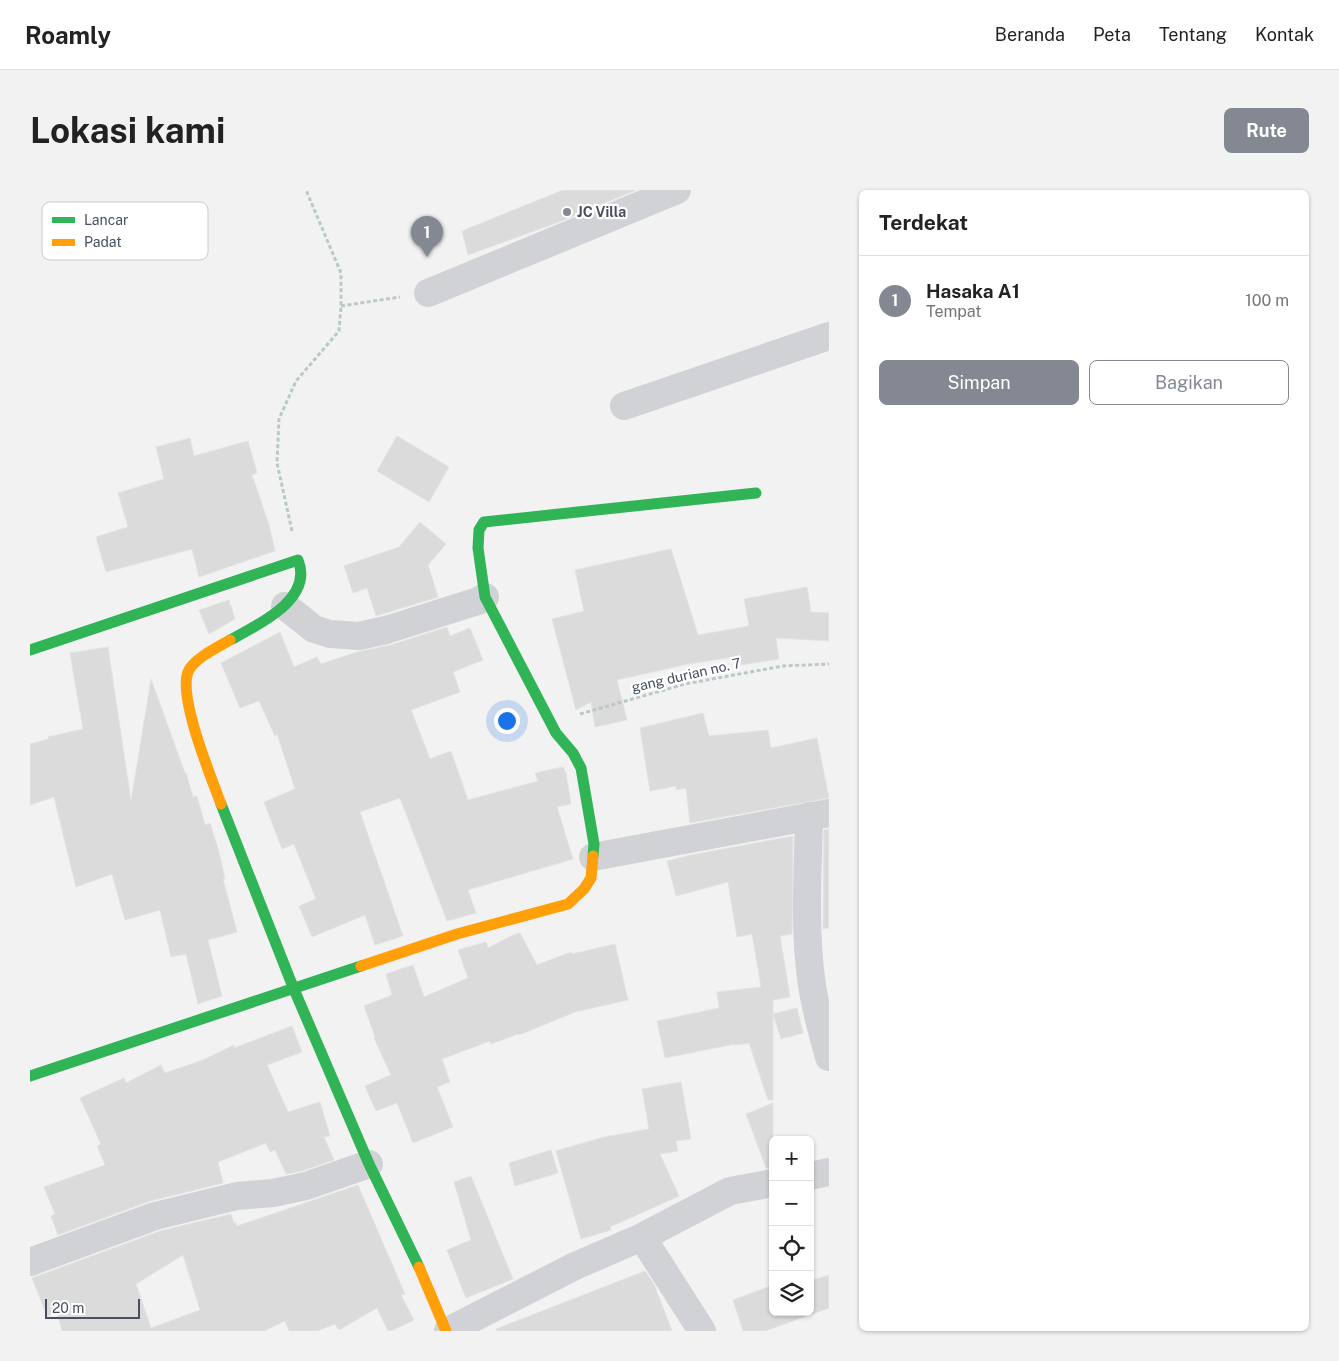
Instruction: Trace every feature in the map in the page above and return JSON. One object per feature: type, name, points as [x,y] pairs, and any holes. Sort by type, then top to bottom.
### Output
[{"type":"street","points":[[428,293],[677,190]]},
{"type":"street","points":[[624,406],[829,336]]},
{"type":"street","points":[[30,1076],[457,934],[568,904],[591,878],[594,844],[581,768],[573,753],[556,733],[485,597],[477,543],[478,530],[484,522],[756,493]]},
{"type":"street","points":[[30,650],[298,560],[302,570],[301,582],[285,606],[268,619],[205,654],[188,671],[185,692],[202,755],[293,987],[369,1164],[418,1265],[447,1331],[575,1266],[642,1237],[730,1191],[769,1184]]},
{"type":"street","points":[[285,606],[314,629],[330,634],[359,636],[386,630],[478,601],[485,597]]},
{"type":"street","points":[[593,857],[819,814],[807,925],[811,980],[829,1057]]},
{"type":"street","points":[[30,1262],[155,1216],[237,1196],[273,1193],[306,1186],[369,1164]]},
{"type":"street","points":[[814,1175],[829,1172]]},
{"type":"street","points":[[642,1237],[702,1331]]},
{"type":"path","points":[[298,560],[277,463],[279,420],[296,382],[340,330],[341,273],[306,190]]},
{"type":"path","points":[[340,306],[428,293]]},
{"type":"path","name":"gang durian no. 7","points":[[551,722],[685,684],[783,666],[829,664]]},
{"type":"building","points":[[563,190],[636,190],[559,222],[468,255],[462,231]]},
{"type":"building","points":[[397,436],[449,467],[429,502],[377,471]]},
{"type":"building","points":[[190,438],[194,456],[248,441],[257,473],[252,475],[269,525],[275,551],[199,577],[192,549],[106,572],[96,537],[128,527],[118,493],[164,479],[156,447]]},
{"type":"building","points":[[420,522],[446,544],[428,565],[438,597],[376,616],[367,588],[353,593],[344,566],[399,547]]},
{"type":"building","points":[[671,549],[698,635],[749,626],[744,599],[807,587],[811,612],[829,613],[829,641],[776,638],[779,659],[741,665],[740,656],[688,664],[617,680],[627,720],[595,727],[591,702],[576,710],[552,619],[584,611],[575,570]]},
{"type":"building","points":[[229,600],[235,619],[209,634],[199,610]]},
{"type":"building","points":[[447,627],[450,636],[470,628],[483,660],[453,672],[460,692],[411,710],[430,759],[451,751],[468,800],[538,781],[535,773],[563,767],[566,773],[571,804],[557,807],[573,859],[468,890],[476,913],[447,921],[400,798],[360,812],[403,936],[375,945],[365,915],[312,937],[299,906],[316,899],[294,844],[282,849],[264,802],[295,789],[277,734],[275,736],[259,701],[240,708],[221,663],[280,632],[294,667],[317,657],[321,664]]},
{"type":"building","points":[[108,647],[131,801],[151,679],[193,797],[197,796],[205,825],[210,823],[219,852],[225,879],[223,879],[237,932],[208,940],[222,996],[198,1004],[186,954],[171,957],[160,910],[125,920],[112,874],[76,887],[54,797],[30,805],[30,744],[49,739],[48,737],[83,729],[70,653]]},
{"type":"building","points":[[703,713],[709,736],[768,730],[771,748],[817,738],[829,798],[690,823],[686,788],[676,790],[676,786],[650,791],[640,728]]},
{"type":"building","points":[[829,829],[829,928],[823,929],[824,830]]},
{"type":"building","points":[[793,836],[792,934],[780,936],[790,997],[773,1000],[773,1100],[768,1100],[749,1043],[665,1058],[657,1021],[719,1008],[717,992],[761,987],[752,934],[737,937],[728,882],[676,896],[667,861]]},
{"type":"building","points":[[520,933],[537,965],[571,952],[572,954],[615,944],[628,1000],[575,1012],[519,1035],[491,1044],[490,1041],[442,1059],[450,1082],[437,1087],[453,1127],[413,1143],[397,1103],[376,1111],[365,1086],[391,1075],[374,1038],[364,1006],[392,995],[386,974],[413,965],[424,997],[468,978],[458,950],[486,942],[488,948]]},
{"type":"building","points":[[797,1008],[803,1033],[781,1039],[773,1014]]},
{"type":"building","points":[[292,1026],[302,1052],[267,1065],[288,1112],[320,1102],[330,1136],[324,1137],[334,1160],[302,1171],[286,1174],[275,1150],[270,1152],[266,1143],[218,1162],[223,1183],[150,1201],[58,1235],[51,1216],[55,1214],[44,1187],[105,1165],[97,1146],[101,1144],[80,1098],[124,1078],[126,1083],[161,1065],[165,1073],[203,1060],[234,1045],[234,1048]]},
{"type":"building","points":[[681,1082],[691,1139],[676,1141],[678,1151],[660,1154],[679,1196],[610,1227],[611,1230],[581,1239],[556,1151],[604,1137],[649,1129],[642,1089]]},
{"type":"building","points":[[773,1103],[773,1136],[769,1136],[769,1168],[766,1168],[746,1114]]},
{"type":"building","points":[[551,1150],[558,1173],[515,1186],[509,1163]]},
{"type":"building","points":[[471,1176],[513,1279],[466,1298],[447,1250],[471,1240],[454,1182]]},
{"type":"building","points":[[358,1185],[405,1294],[401,1295],[414,1320],[388,1331],[377,1308],[339,1330],[335,1324],[317,1331],[289,1331],[285,1321],[264,1331],[62,1331],[57,1313],[47,1316],[32,1278],[160,1231],[231,1214],[237,1226]],"holes":[[[183,1255],[200,1310],[151,1328],[136,1284]]]},
{"type":"building","points":[[645,1271],[654,1284],[672,1331],[496,1331],[496,1329]]},
{"type":"building","points":[[829,1275],[829,1308],[814,1313],[814,1280]]},
{"type":"building","points":[[769,1286],[769,1316],[807,1316],[765,1331],[743,1331],[733,1300]]},
{"type":"traffic: fast","points":[[593,856],[594,844],[581,768],[573,753],[556,733],[485,597],[478,548],[479,530],[484,522],[756,493]]},
{"type":"traffic: fast","points":[[30,650],[298,560],[301,574],[298,587],[291,598],[280,609],[255,627],[230,640]]},
{"type":"traffic: fast","points":[[221,804],[293,987],[369,1164],[419,1267]]},
{"type":"traffic: fast","points":[[30,1076],[361,966]]},
{"type":"traffic: slow","points":[[221,804],[191,718],[186,684],[188,672],[195,662],[230,640]]},
{"type":"traffic: slow","points":[[361,966],[457,934],[568,904],[584,889],[591,878],[593,856]]},
{"type":"traffic: slow","points":[[419,1267],[446,1331]]},
{"type":"place","name":"JC Villa","points":[[567,212]]},
{"type":"place","name":"Hasaka A1","points":[[427,257]]}]
